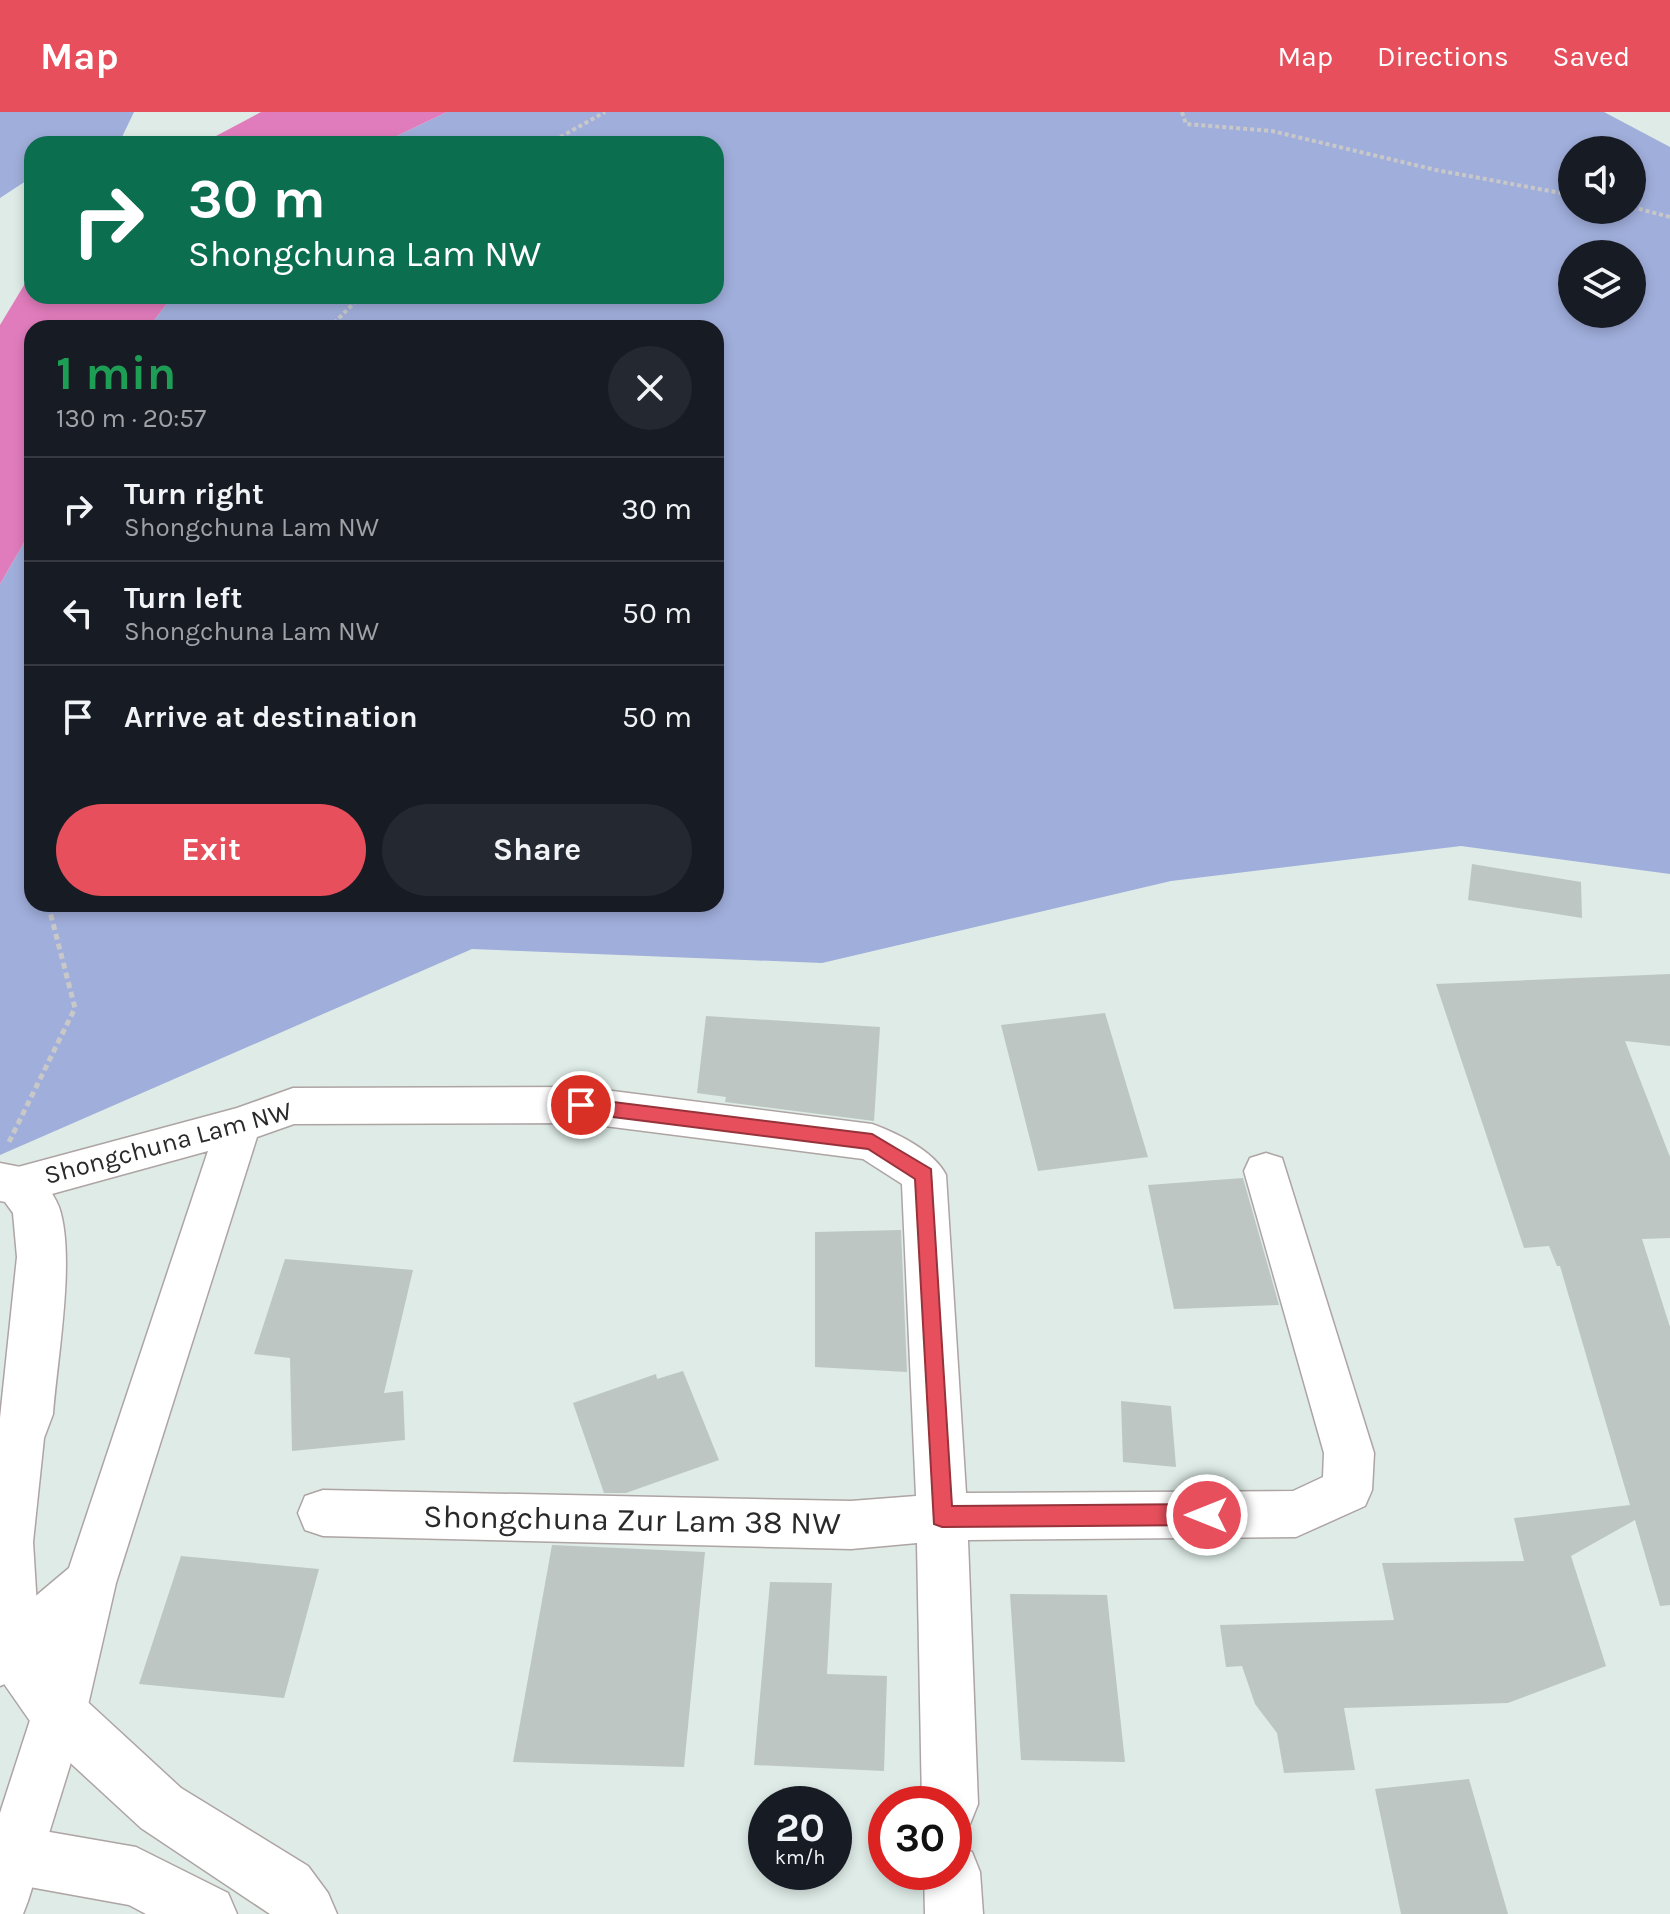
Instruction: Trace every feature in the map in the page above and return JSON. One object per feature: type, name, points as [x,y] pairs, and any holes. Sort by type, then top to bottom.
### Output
[{"type":"main road","points":[[9,1171],[36,1209],[41,1257],[27,1414],[18,1438],[6,1542],[6,1654],[59,1714],[161,1808],[287,1887],[307,1914]]},
{"type":"main road","points":[[4,1868],[136,1877],[207,1914]]},
{"type":"street","name":"Shongchuna Lam NW","points":[[9,1171],[239,1125],[293,1106],[581,1105],[872,1142],[924,1175],[942,1517],[949,1786]]},
{"type":"street","points":[[4,1868],[59,1714],[90,1583],[239,1125]]},
{"type":"street","name":"Shongchuna Zur Lam 38 NW","points":[[323,1513],[851,1525],[942,1517],[1296,1514],[1347,1490],[1349,1453],[1266,1171]]},
{"type":"street","points":[[6,1654],[90,1583]]},
{"type":"street","points":[[953,1890],[954,1914]]},
{"type":"path","points":[[562,136],[605,112]]},
{"type":"path","points":[[1182,112],[1186,124],[1272,131],[1436,170],[1558,192]]},
{"type":"path","points":[[1646,211],[1670,217]]},
{"type":"path","points":[[337,320],[353,304]]},
{"type":"path","points":[[9,1171],[75,1008],[50,912]]},
{"type":"shaded area","points":[[0,112],[134,112],[122,136],[24,136],[24,182],[0,198]]},
{"type":"shaded area","points":[[261,112],[447,112],[397,136],[216,136]]},
{"type":"shaded area","points":[[447,112],[1604,112],[1670,147],[1670,874],[1461,846],[1171,881],[822,963],[472,949],[0,1155],[0,584],[24,543],[24,912],[724,912],[724,320],[154,320],[167,304],[724,304],[724,136],[397,136]]},
{"type":"shaded area","points":[[24,285],[24,304],[167,304],[154,320],[24,320],[24,543],[0,584],[0,325]]},
{"type":"building","points":[[1472,864],[1581,882],[1582,918],[1468,900]]},
{"type":"building","points":[[1670,974],[1670,1046],[1625,1041],[1670,1157],[1670,1238],[1642,1239],[1670,1327],[1670,1605],[1660,1606],[1635,1520],[1571,1556],[1606,1666],[1508,1703],[1344,1708],[1355,1770],[1284,1773],[1277,1733],[1255,1704],[1242,1666],[1226,1667],[1220,1625],[1394,1620],[1382,1563],[1524,1561],[1514,1518],[1630,1505],[1560,1266],[1557,1266],[1549,1246],[1524,1248],[1436,984]]},
{"type":"building","points":[[1105,1013],[1148,1157],[1038,1171],[1001,1025]]},
{"type":"building","points":[[706,1016],[880,1027],[874,1121],[725,1102],[726,1097],[697,1093]]},
{"type":"building","points":[[1243,1178],[1279,1305],[1174,1309],[1148,1185]]},
{"type":"building","points":[[901,1230],[907,1372],[815,1367],[815,1232]]},
{"type":"building","points":[[285,1259],[413,1270],[384,1393],[403,1391],[405,1440],[292,1451],[290,1358],[254,1354]]},
{"type":"building","points":[[683,1371],[719,1460],[626,1493],[604,1493],[573,1403],[656,1374],[657,1379]]},
{"type":"building","points":[[1121,1401],[1171,1406],[1176,1467],[1123,1462]]},
{"type":"building","points":[[552,1545],[705,1552],[684,1767],[513,1762]]},
{"type":"building","points":[[181,1556],[319,1569],[284,1698],[139,1684]]},
{"type":"building","points":[[770,1582],[832,1583],[827,1674],[887,1676],[884,1771],[754,1765]]},
{"type":"building","points":[[1010,1594],[1107,1595],[1125,1762],[1021,1760]]},
{"type":"building","points":[[1469,1779],[1508,1914],[1401,1914],[1375,1789]]},
{"type":"route","points":[[581,1105],[872,1142],[924,1175],[942,1517],[1207,1515]]}]
